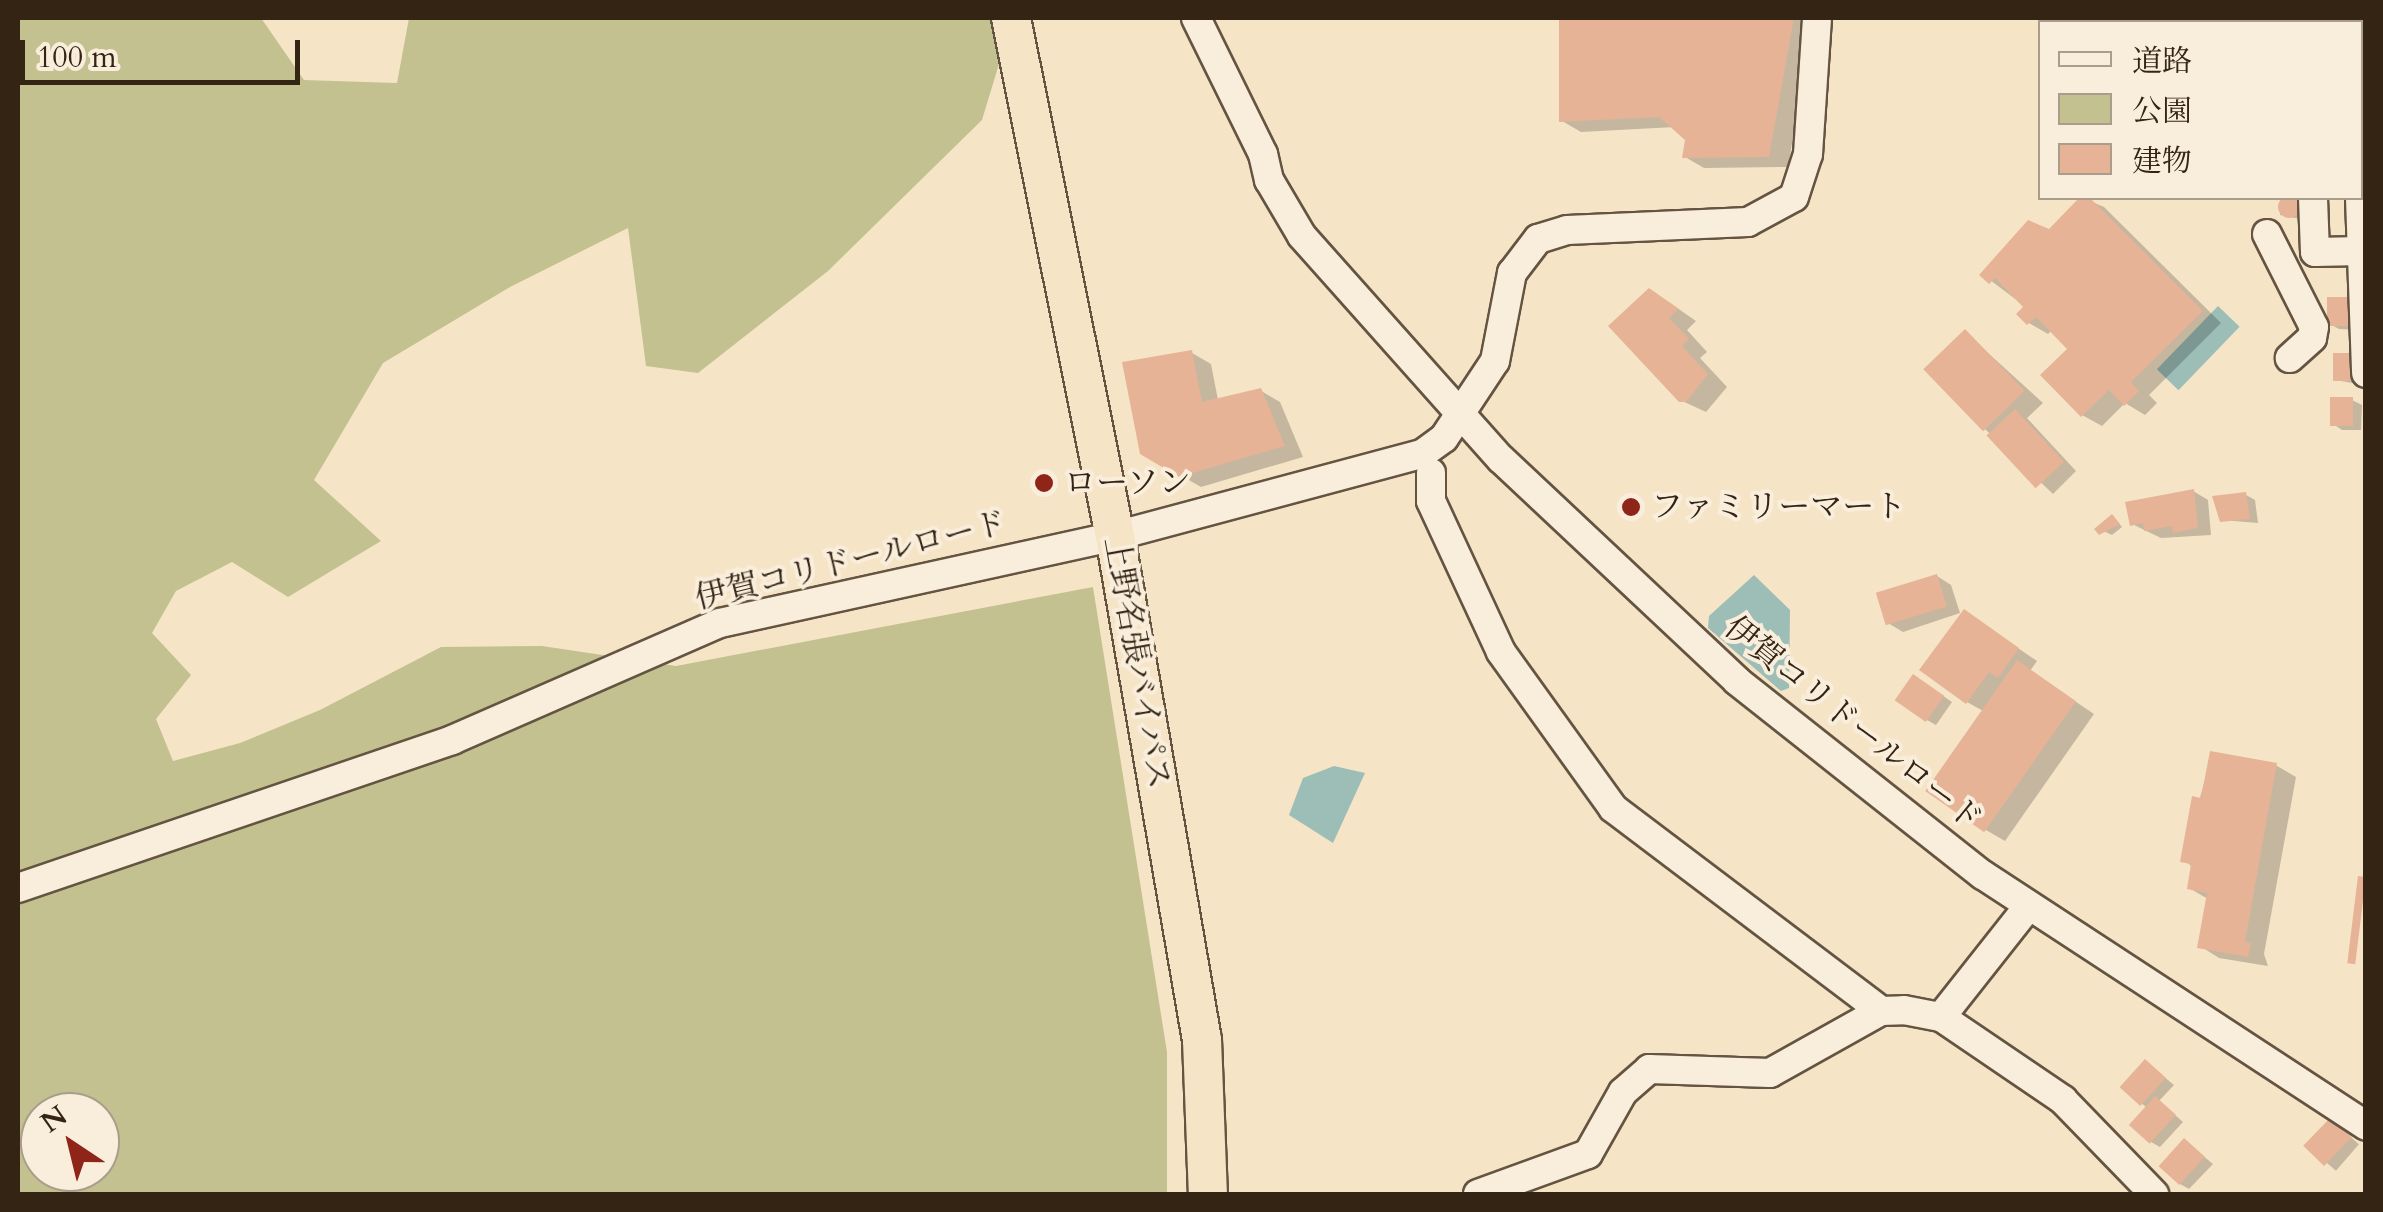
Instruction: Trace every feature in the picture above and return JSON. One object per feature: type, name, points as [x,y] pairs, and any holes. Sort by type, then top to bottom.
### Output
[{"type":"highway","name":"上野名張バイパス","points":[[1011,18],[1115,536],[1202,1040],[1208,1194]]},
{"type":"street","points":[[1196,18],[1263,154],[1268,180],[1302,236],[1462,414],[1495,360],[1512,273],[1538,239],[1567,230],[1748,222],[1794,197],[1808,154],[1817,18]]},
{"type":"street","points":[[2313,200],[2314,252]]},
{"type":"street","points":[[2360,200],[2366,373]]},
{"type":"street","points":[[2290,358],[2312,338],[2314,327],[2273,243],[2314,252],[2362,251]]},
{"type":"street","name":"伊賀コリドールロード","points":[[18,888],[452,740],[720,623],[1115,536],[1401,463],[1436,446],[1462,414],[1501,459],[1737,681],[2028,906],[2366,1126]]},
{"type":"street","points":[[1432,473],[1431,500],[1501,652],[1613,808],[1881,1012],[1941,1018],[2063,1100],[2154,1194]]},
{"type":"street","points":[[1941,1018],[2028,906]]},
{"type":"street","points":[[1478,1194],[1588,1154],[1623,1092],[1649,1069],[1770,1073],[1881,1012]]},
{"type":"street","points":[[2323,1098],[2366,1102]]},
{"type":"green space","points":[[18,18],[261,18],[304,80],[397,83],[409,18],[1013,18],[982,120],[828,271],[698,373],[646,366],[628,228],[510,287],[383,363],[314,480],[381,541],[288,597],[232,562],[176,591],[152,633],[191,675],[156,719],[173,761],[240,743],[320,710],[441,647],[542,646],[676,666],[1093,587],[1167,1052],[1167,1194],[18,1194]]},
{"type":"water","points":[[2218,306],[2240,327],[2178,390],[2157,369]]},
{"type":"water","points":[[1754,575],[1790,610],[1789,688],[1781,691],[1708,628],[1709,616]]},
{"type":"water","points":[[1334,766],[1365,773],[1333,843],[1289,815],[1303,778]]},
{"type":"building","points":[[1559,18],[1794,18],[1769,157],[1682,158],[1685,140],[1659,117],[1559,122]]},
{"type":"building","points":[[2077,200],[2092,200],[2203,311],[2131,382],[2139,391],[2124,406],[2109,390],[2081,417],[2040,375],[2067,349],[2036,317],[2027,325],[2016,314],[2023,307],[1995,278],[1989,284],[1979,275],[2028,220],[2049,229]]},
{"type":"building","points":[[2280,200],[2299,203],[2297,215],[2281,215]]},
{"type":"building","points":[[1649,288],[1679,309],[1669,318],[1689,339],[1682,346],[1708,374],[1686,402],[1679,402],[1608,326]]},
{"type":"building","points":[[2327,297],[2350,297],[2350,326],[2327,326]]},
{"type":"building","points":[[1965,329],[2025,391],[1983,431],[1923,369]]},
{"type":"building","points":[[1192,350],[1202,402],[1261,388],[1285,446],[1179,477],[1140,454],[1122,362]]},
{"type":"building","points":[[2333,353],[2356,353],[2356,381],[2333,381]]},
{"type":"building","points":[[2330,397],[2353,397],[2353,426],[2330,426]]},
{"type":"building","points":[[2015,409],[2064,462],[2036,488],[1986,436]]},
{"type":"building","points":[[2194,489],[2198,528],[2173,533],[2172,526],[2144,531],[2143,523],[2130,526],[2125,502]]},
{"type":"building","points":[[2246,492],[2250,519],[2220,522],[2212,496]]},
{"type":"building","points":[[2112,514],[2120,524],[2099,535],[2094,529]]},
{"type":"building","points":[[1937,574],[1947,607],[1886,625],[1876,593]]},
{"type":"building","points":[[1964,609],[2019,648],[1998,678],[1989,672],[1966,704],[1919,670]]},
{"type":"building","points":[[2017,660],[2076,701],[1984,832],[1925,791]]},
{"type":"building","points":[[1913,674],[1944,696],[1926,722],[1895,700]]},
{"type":"building","points":[[2210,751],[2277,763],[2245,942],[2251,943],[2248,957],[2197,948],[2207,893],[2187,889],[2191,864],[2180,862],[2192,796],[2201,798]]},
{"type":"building","points":[[2358,876],[2366,877],[2355,964],[2347,963]]},
{"type":"building","points":[[2145,1059],[2166,1078],[2140,1106],[2120,1087]]},
{"type":"building","points":[[2155,1096],[2176,1115],[2150,1144],[2129,1125]]},
{"type":"building","points":[[2331,1117],[2352,1137],[2324,1166],[2303,1146]]},
{"type":"building","points":[[2184,1138],[2205,1157],[2179,1185],[2159,1166]]},
{"type":"place","name":"ローソン","points":[[1044,483]]},
{"type":"place","name":"ファミリーマート","points":[[1631,507]]}]
